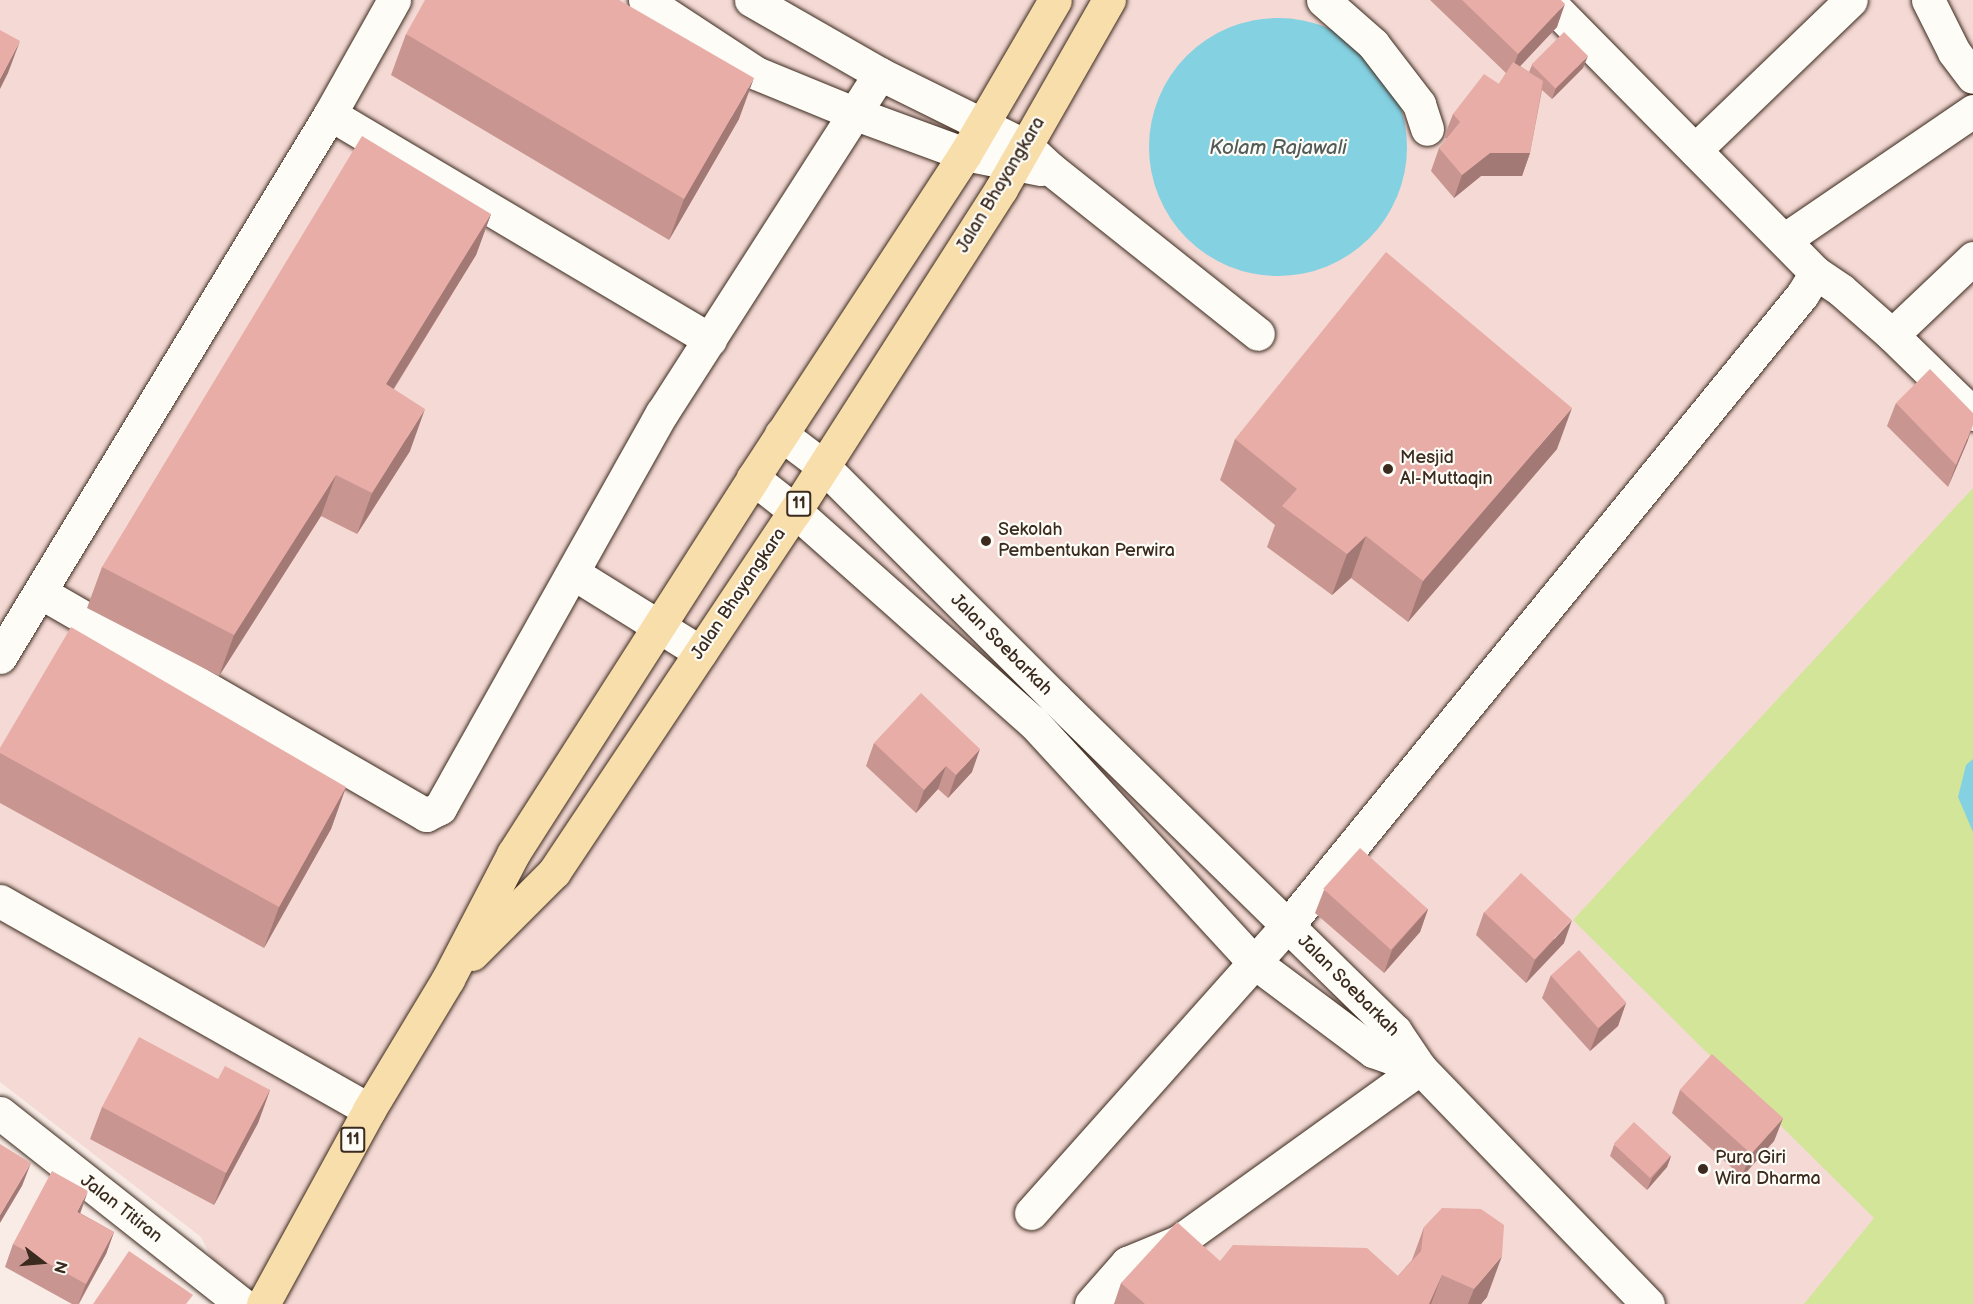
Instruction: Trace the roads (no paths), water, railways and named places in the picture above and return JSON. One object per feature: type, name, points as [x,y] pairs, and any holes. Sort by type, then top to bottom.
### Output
[{"type":"highway","name":"Jalan Bhayangkara","points":[[263,1304],[369,1110],[448,979],[513,854],[781,434],[965,154],[1055,0]]},
{"type":"highway","name":"Jalan Bhayangkara","points":[[448,979],[554,872],[795,511],[1021,155],[1109,0]]},
{"type":"street","points":[[0,657],[330,114],[394,0]]},
{"type":"street","points":[[645,0],[756,73],[856,114],[965,154],[1021,155]]},
{"type":"street","points":[[751,0],[880,74],[981,125],[1021,155],[1052,171],[1258,334]]},
{"type":"street","points":[[1323,0],[1372,44],[1419,104],[1427,129]]},
{"type":"street","points":[[1546,0],[1695,150],[1745,205],[1816,273],[1841,290],[1892,335],[1973,414]]},
{"type":"street","points":[[1695,150],[1851,0]]},
{"type":"street","points":[[1928,0],[1954,52],[1973,77]]},
{"type":"street","points":[[40,592],[426,814],[440,808],[662,413],[880,74]]},
{"type":"street","points":[[1784,240],[1973,111]]},
{"type":"street","points":[[330,114],[710,340]]},
{"type":"street","points":[[1892,335],[1973,258]]},
{"type":"street","points":[[1031,1213],[1288,925],[1786,314],[1816,273]]},
{"type":"street","name":"Jalan Soebarkah","points":[[781,434],[823,466],[1055,698],[1395,1031],[1420,1068]]},
{"type":"street","name":"Jalan Soebarkah","points":[[753,478],[795,511],[1033,722],[1254,962],[1373,1051],[1420,1068]]},
{"type":"street","points":[[573,573],[700,652]]},
{"type":"street","points":[[0,901],[369,1110]]},
{"type":"street","points":[[1090,1304],[1127,1263],[1178,1242],[1420,1068],[1648,1304]]},
{"type":"street","name":"Jalan Titiran","points":[[0,1113],[242,1304]]},
{"type":"water","name":"Kolam Rajawali","points":[[1265,18],[1291,18],[1316,23],[1339,33],[1360,47],[1378,65],[1392,86],[1402,109],[1407,147],[1405,172],[1398,196],[1386,219],[1360,247],[1339,261],[1316,271],[1291,276],[1265,276],[1240,271],[1217,261],[1196,247],[1178,229],[1164,208],[1154,185],[1149,160],[1149,134],[1154,109],[1164,86],[1178,65],[1196,47],[1217,33],[1240,23]]},
{"type":"water","points":[[1973,759],[1973,832],[1958,797],[1966,765]]},
{"type":"place","name":"Mesjid Al-Muttaqin","points":[[1388,469]]},
{"type":"place","name":"Sekolah Pembentukan Perwira","points":[[986,541]]},
{"type":"place","name":"Pura Giri Wira Dharma","points":[[1703,1169]]}]
